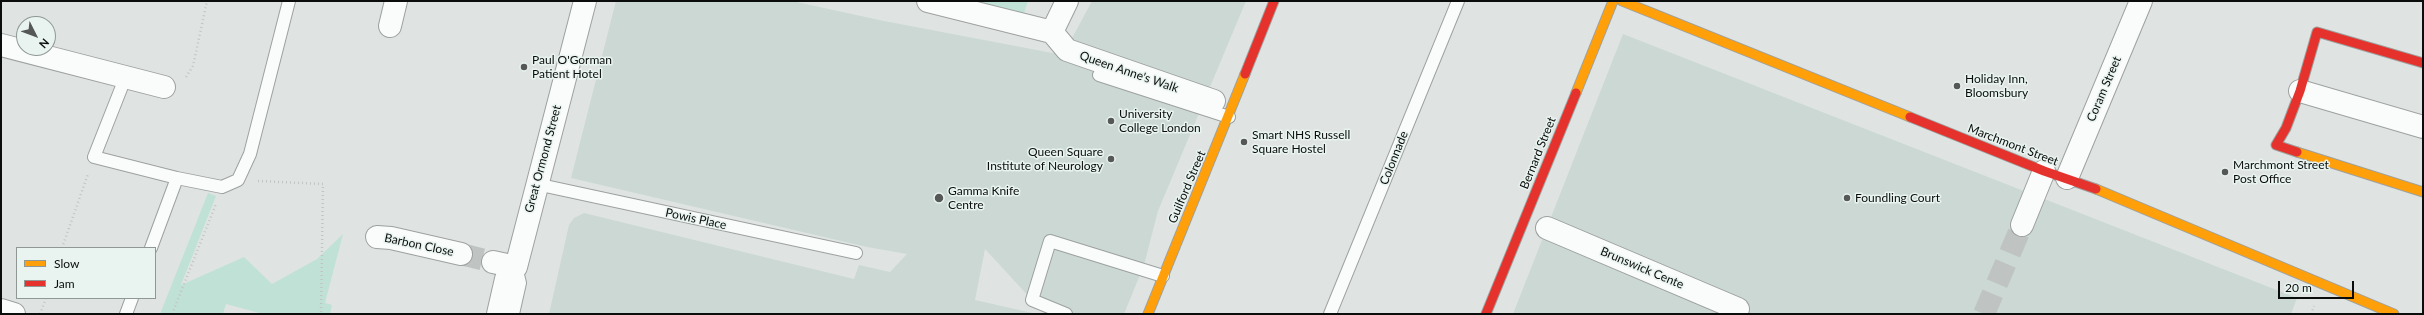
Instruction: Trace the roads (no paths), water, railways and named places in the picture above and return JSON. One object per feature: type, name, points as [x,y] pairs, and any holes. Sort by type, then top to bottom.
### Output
[{"type":"street","points":[[390,26],[396,1]]},
{"type":"street","name":"Great Ormond Street","points":[[498,314],[506,279],[516,267],[536,184],[585,1]]},
{"type":"street","points":[[928,1],[1052,32],[1067,1]]},
{"type":"street","name":"Guilford Street","points":[[1148,314],[1229,117],[1274,1]]},
{"type":"street","name":"Bernard Street","points":[[1486,314],[1612,1]]},
{"type":"street","name":"Marchmont Street","points":[[1622,1],[2044,171],[2067,178],[2394,314]]},
{"type":"street","name":"Coram Street","points":[[2067,178],[2141,1]]},
{"type":"street","name":"Queen Anne's Walk","points":[[1052,32],[1067,50],[1214,101]]},
{"type":"street","points":[[2423,63],[2317,32],[2300,91],[2286,128],[2276,145],[2423,192]]},
{"type":"street","points":[[1,45],[164,87]]},
{"type":"street","points":[[2300,91],[2423,127]]},
{"type":"street","points":[[2022,225],[2044,171]]},
{"type":"street","name":"Brunswick Cente","points":[[1547,228],[1741,312]]},
{"type":"street","name":"Barbon Close","points":[[377,237],[391,238],[461,254]]},
{"type":"street","points":[[493,262],[516,267]]},
{"type":"street","points":[[1,310],[14,314]]},
{"type":"lane","points":[[126,76],[94,157],[177,178],[222,187],[238,180],[250,154],[289,1]]},
{"type":"lane","name":"Colonnade","points":[[1330,314],[1458,1]]},
{"type":"lane","points":[[1099,75],[1229,117]]},
{"type":"lane","points":[[151,247],[177,178]]},
{"type":"lane","name":"Powis Place","points":[[536,184],[856,253]]},
{"type":"lane","points":[[1066,314],[1032,300],[1050,241],[1163,276]]},
{"type":"lane","points":[[513,314],[520,283],[516,267]]},
{"type":"lane","points":[[126,314],[132,299]]},
{"type":"tunnel","points":[[1984,314],[2022,225]]},
{"type":"tunnel","points":[[461,254],[493,262]]},
{"type":"place","name":"Paul O'Gorman Patient Hotel","points":[[524,67]]},
{"type":"place","name":"Holiday Inn, Bloomsbury","points":[[1957,86]]},
{"type":"place","name":"University College London","points":[[1111,121]]},
{"type":"place","name":"Smart NHS Russell Square Hostel","points":[[1244,142]]},
{"type":"place","name":"Queen Square Institute of Neurology","points":[[1111,159]]},
{"type":"place","name":"Marchmont Street Post Office","points":[[2225,172]]},
{"type":"place","name":"Gamma Knife Centre","points":[[939,198]]},
{"type":"place","name":"Foundling Court","points":[[1847,198]]}]
